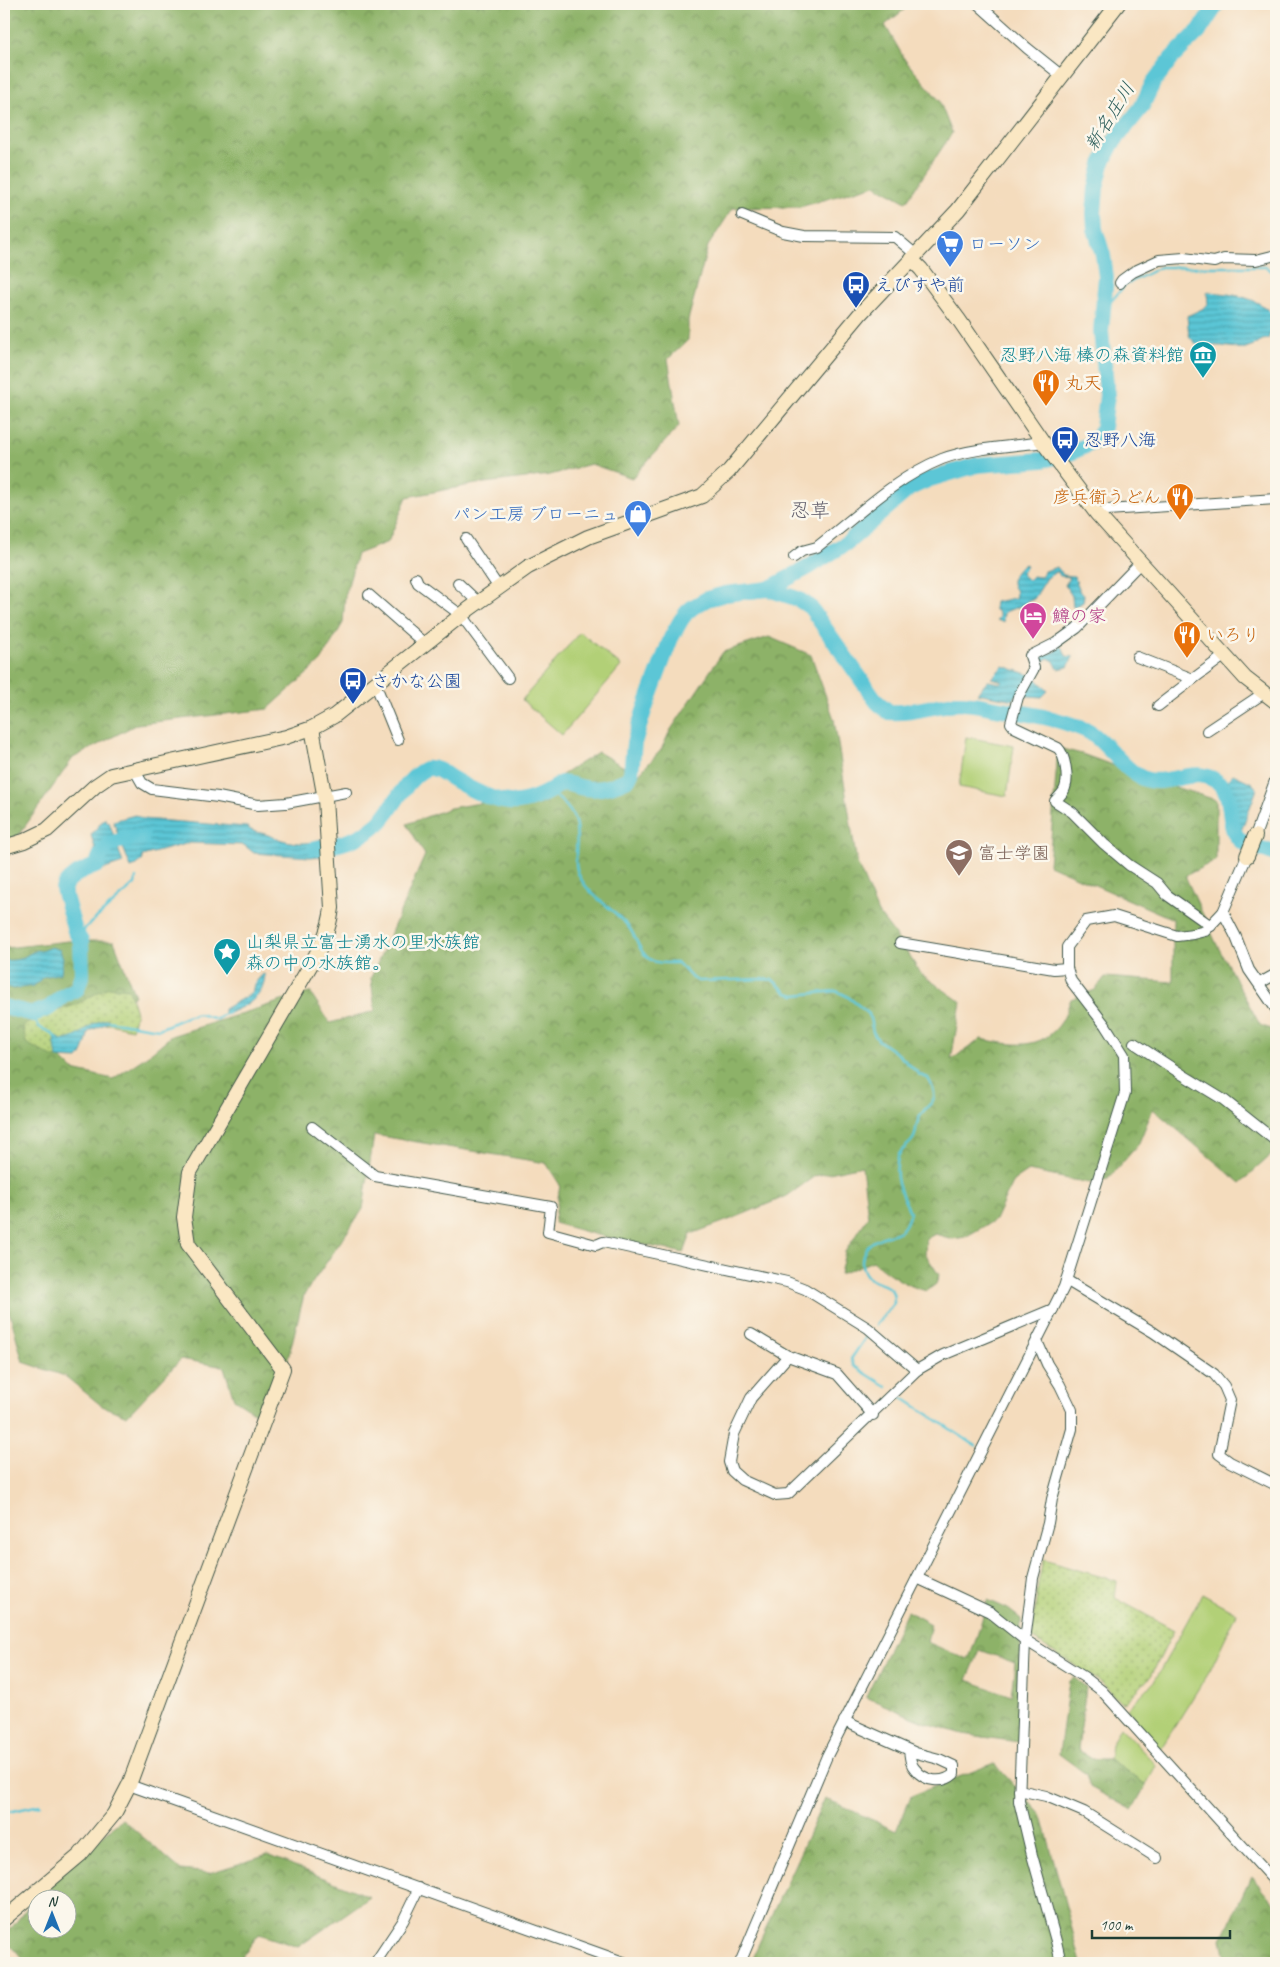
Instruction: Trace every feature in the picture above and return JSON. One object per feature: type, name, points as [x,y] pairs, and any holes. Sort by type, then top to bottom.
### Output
[{"type":"street","points":[[978,4],[1027,48],[1062,76]]},
{"type":"street","points":[[4,847],[24,841],[47,830],[95,786],[111,775],[286,738],[312,728],[334,716],[461,615],[528,567],[588,537],[702,496],[729,471],[860,314],[958,210],[1118,4]]},
{"type":"street","points":[[742,215],[783,232],[804,236],[895,237],[913,257],[959,320],[1061,467],[1097,514],[1224,656],[1245,678],[1276,702]]},
{"type":"street","points":[[1120,282],[1133,272],[1159,260],[1184,258],[1214,262],[1224,259],[1237,261],[1256,260],[1276,256]]},
{"type":"street","points":[[794,557],[802,551],[817,547],[896,484],[943,458],[983,450],[1045,443]]},
{"type":"street","points":[[1097,514],[1107,510],[1276,499]]},
{"type":"street","points":[[466,539],[499,588]]},
{"type":"street","points":[[1141,562],[1077,628],[1056,643],[1030,656],[1034,668],[1018,697],[1011,722],[1014,727],[1058,748],[1062,753],[1065,760],[1065,788],[1055,801],[1072,812],[1104,844],[1156,883],[1167,895],[1211,926]]},
{"type":"street","points":[[416,578],[418,583],[461,615],[508,678]]},
{"type":"street","points":[[458,583],[478,602]]},
{"type":"street","points":[[369,595],[425,644]]},
{"type":"street","points":[[1158,706],[1224,656]]},
{"type":"street","points":[[1137,657],[1193,679]]},
{"type":"street","points":[[375,683],[398,740]]},
{"type":"street","points":[[1207,731],[1264,693]]},
{"type":"street","points":[[4,1919],[80,1854],[114,1814],[129,1785],[283,1369],[188,1244],[184,1217],[190,1172],[326,937],[330,925],[332,908],[325,797],[312,728]]},
{"type":"street","points":[[134,770],[142,783],[152,789],[258,805],[325,797],[346,792]]},
{"type":"street","points":[[740,1963],[827,1756],[1066,1280],[1125,1093],[1124,1055],[1105,1025],[1071,981],[1067,968],[1067,947],[1086,921],[1114,916],[1177,936],[1204,931],[1211,926],[1224,912],[1276,778]]},
{"type":"street","points":[[1224,912],[1249,970],[1260,983],[1276,1009]]},
{"type":"street","points":[[900,943],[1054,969],[1067,968]]},
{"type":"street","points":[[1260,983],[1276,974]]},
{"type":"street","points":[[1134,1043],[1224,1100],[1276,1142]]},
{"type":"street","points":[[312,1127],[375,1176],[551,1208],[548,1232],[596,1245],[603,1242],[787,1282],[868,1328],[917,1370]]},
{"type":"street","points":[[1066,1280],[1153,1332],[1214,1374],[1224,1386],[1230,1400],[1219,1454],[1230,1462],[1276,1485]]},
{"type":"street","points":[[788,1356],[750,1398],[734,1434],[729,1462],[732,1471],[742,1480],[775,1495],[788,1494],[917,1370],[943,1355],[1053,1309]]},
{"type":"street","points":[[751,1334],[788,1356],[837,1374],[873,1414]]},
{"type":"street","points":[[1037,1341],[1072,1410],[1072,1430],[1052,1499],[1048,1523],[1033,1578],[1025,1640],[1019,1801],[1061,1963]]},
{"type":"street","points":[[918,1578],[990,1612],[1025,1640],[1093,1683],[1112,1700],[1276,1883]]},
{"type":"street","points":[[844,1721],[909,1750]]},
{"type":"street","points":[[129,1785],[626,1963]]},
{"type":"street","points":[[1019,1790],[1046,1796],[1084,1812],[1156,1858]]},
{"type":"street","points":[[375,1963],[403,1921],[419,1888]]},
{"type":"green space","points":[[4,4],[911,4],[885,25],[905,60],[939,100],[952,133],[906,202],[875,185],[800,207],[733,208],[708,246],[688,320],[688,340],[668,359],[679,426],[632,478],[591,464],[550,475],[476,484],[407,497],[388,542],[357,554],[345,596],[343,623],[321,661],[268,709],[137,724],[73,758],[4,856]]},
{"type":"green space","points":[[580,632],[621,666],[562,735],[522,700]]},
{"type":"green space","points":[[769,637],[811,655],[834,719],[857,863],[878,913],[901,943],[921,974],[961,1002],[951,1060],[981,1039],[1026,1044],[1045,1038],[1062,1021],[1071,999],[1095,990],[1105,977],[1173,982],[1173,919],[1049,865],[1058,748],[1082,754],[1156,781],[1216,800],[1216,860],[1185,876],[1217,945],[1260,1025],[1276,1031],[1276,1151],[1240,1183],[1153,1109],[1138,1145],[1108,1179],[1089,1183],[1028,1171],[1013,1181],[995,1220],[965,1237],[953,1239],[935,1234],[926,1239],[925,1254],[939,1275],[936,1284],[927,1291],[898,1279],[873,1261],[840,1274],[845,1252],[868,1217],[862,1166],[815,1176],[787,1196],[691,1234],[684,1253],[597,1235],[554,1223],[560,1185],[546,1163],[374,1135],[363,1209],[304,1295],[280,1391],[257,1414],[234,1399],[224,1367],[181,1359],[127,1416],[102,1406],[65,1376],[23,1362],[10,1314],[4,1313],[4,947],[68,941],[114,941],[135,996],[75,1017],[50,1048],[73,1070],[113,1079],[147,1056],[171,1036],[310,992],[330,1023],[375,1011],[371,978],[425,855],[407,824],[450,808],[510,798],[537,791],[598,752],[638,775],[661,750],[670,731],[723,652]]},
{"type":"green space","points":[[966,737],[1014,746],[1007,796],[959,787]]},
{"type":"green space","points":[[108,987],[129,989],[136,1013],[132,1029],[109,1024],[89,1027],[69,1056],[54,1058],[26,1043],[23,1026],[41,1016],[75,1005]]},
{"type":"green space","points":[[1043,1560],[1117,1581],[1115,1598],[1174,1630],[1151,1676],[1126,1702],[1122,1703],[1102,1683],[1032,1638],[1038,1584]]},
{"type":"green space","points":[[1202,1594],[1237,1613],[1210,1670],[1160,1750],[1127,1709],[1154,1682]]},
{"type":"green space","points":[[988,1600],[1008,1609],[1021,1619],[1018,1742],[963,1734],[923,1722],[866,1697],[907,1611],[931,1624],[927,1642],[968,1660]],"holes":[[[980,1650],[1015,1663],[1011,1696],[967,1680]]]},
{"type":"green space","points":[[1073,1677],[1086,1687],[1078,1750],[1092,1759],[1109,1759],[1146,1785],[1132,1810],[1090,1787],[1086,1774],[1059,1754],[1069,1681]]},
{"type":"green space","points":[[1120,1727],[1156,1765],[1146,1785],[1109,1759],[1111,1745]]},
{"type":"green space","points":[[994,1763],[1042,1816],[1081,1963],[750,1963],[825,1798],[896,1831],[911,1796]]},
{"type":"green space","points":[[122,1819],[181,1870],[209,1873],[268,1855],[370,1897],[298,1947],[259,1934],[237,1963],[27,1963],[4,1938],[28,1906],[28,1940],[78,1940],[78,1890],[40,1890]]},
{"type":"green space","points":[[1251,1876],[1276,1905],[1276,1963],[1227,1963],[1222,1939]]},
{"type":"water","points":[[1207,292],[1244,297],[1262,305],[1273,317],[1273,326],[1268,339],[1243,349],[1197,345],[1189,336],[1187,316],[1208,304]]},
{"type":"water","points":[[1026,564],[1027,566],[1021,574],[1028,580],[1032,576],[1041,577],[1044,571],[1057,567],[1063,575],[1074,576],[1079,591],[1084,595],[1083,602],[1073,607],[1072,596],[1065,585],[1070,577],[1060,576],[1057,571],[1047,578],[1034,599],[1028,600],[1024,604],[1004,613],[1003,622],[996,620],[999,618],[999,613],[994,609],[995,602],[1015,598],[1016,591],[1012,580],[1014,574]]},
{"type":"water","points":[[1061,646],[1066,656],[1073,657],[1068,667],[1058,669],[1054,661],[1048,658],[1040,664],[1039,657],[1054,652]]},
{"type":"water","points":[[1003,666],[1034,676],[1048,691],[1042,697],[1016,695],[1014,700],[977,693],[988,681],[1000,683],[1002,681],[991,678]]},
{"type":"water","points":[[1233,774],[1252,783],[1257,789],[1241,831],[1236,827],[1231,818],[1232,797],[1228,779]]},
{"type":"water","points":[[135,815],[143,819],[247,827],[254,831],[294,843],[308,843],[321,839],[322,856],[310,857],[254,853],[244,845],[189,843],[142,856],[143,860],[131,868],[113,821]]},
{"type":"water","points":[[104,819],[109,822],[123,863],[93,873],[95,848],[91,835]]},
{"type":"water","points":[[51,947],[60,950],[63,958],[61,973],[43,977],[34,986],[13,989],[4,986],[4,960],[18,959],[36,950],[41,951]]},
{"type":"water","points":[[263,974],[265,975],[264,984],[257,996],[247,1004],[226,1015],[224,1014],[224,1009],[252,993],[254,984]]},
{"type":"water","points":[[108,1019],[109,1022],[88,1032],[85,1046],[78,1059],[57,1058],[54,1038],[56,1036],[62,1040],[69,1039],[94,1024]]},
{"type":"waterway","name":"新名庄川","points":[[768,589],[809,567],[848,542],[910,488],[930,479],[977,465],[1043,460],[1068,454],[1096,441],[1103,428],[1107,395],[1101,331],[1106,277],[1103,255],[1095,229],[1094,213],[1096,188],[1102,164],[1112,144],[1141,108],[1153,83],[1171,59],[1200,30],[1217,4]]},
{"type":"waterway","points":[[1101,318],[1107,306],[1125,285],[1161,267],[1266,267],[1276,274]]},
{"type":"waterway","name":"新名庄川","points":[[315,848],[332,846],[364,834],[378,824],[408,784],[422,771],[429,768],[438,770],[479,793],[509,802],[537,797],[561,783],[596,789],[628,779],[631,773],[634,743],[644,711],[671,638],[681,620],[693,607],[707,599],[725,594],[768,589],[798,599],[810,607],[877,702],[889,712],[906,712],[949,704],[968,703],[1053,719],[1073,725],[1091,733],[1131,771],[1148,780],[1157,781],[1194,775],[1212,779],[1221,785],[1225,791],[1233,829],[1241,841],[1276,855]]},
{"type":"waterway","points":[[550,792],[565,805],[574,817],[577,832],[576,865],[582,881],[630,929],[647,957],[657,962],[678,963],[691,977],[698,981],[773,980],[787,993],[795,995],[836,991],[847,996],[869,1014],[873,1032],[878,1040],[898,1054],[920,1075],[928,1078],[934,1099],[921,1114],[914,1137],[898,1157],[897,1180],[910,1212],[907,1221],[897,1233],[874,1241],[863,1254],[862,1266],[867,1276],[888,1287],[894,1296],[894,1303],[876,1325]]},
{"type":"waterway","points":[[4,1007],[33,1014],[49,1008],[63,996],[77,989],[82,974],[81,941],[75,931],[63,889],[65,884],[73,877],[97,865],[103,851],[108,846],[120,841],[142,838]]},
{"type":"waterway","points":[[81,941],[85,928],[135,884],[136,878]]},
{"type":"waterway","points":[[33,1014],[38,1025],[56,1038]]},
{"type":"waterway","points":[[107,1021],[159,1029],[189,1016],[199,1014],[217,1019],[224,1014]]},
{"type":"waterway","points":[[866,1337],[851,1359],[854,1366],[887,1387]]},
{"type":"waterway","points":[[900,1396],[976,1446]]},
{"type":"waterway","points":[[4,1813],[40,1805]]},
{"type":"place","name":"ローソン","points":[[950,268]]},
{"type":"place","name":"えびすや前","points":[[856,309]]},
{"type":"place","name":"忍野八海 榛の森資料館","points":[[1203,379]]},
{"type":"place","name":"丸天","points":[[1046,407]]},
{"type":"place","name":"忍野八海","points":[[1065,464]]},
{"type":"place","name":"彦兵衛うどん","points":[[1180,521]]},
{"type":"place","name":"パン工房 ブローニュ","points":[[638,538]]},
{"type":"place","name":"鱒の家","points":[[1033,640]]},
{"type":"place","name":"いろり","points":[[1187,659]]},
{"type":"place","name":"さかな公園","points":[[353,705]]},
{"type":"place","name":"富士学園","points":[[959,877]]},
{"type":"place","name":"山梨県立富士湧水の里水族館 森の中の水族館。","points":[[227,976]]},
{"type":"district","name":"忍草","points":[[810,510]]}]
